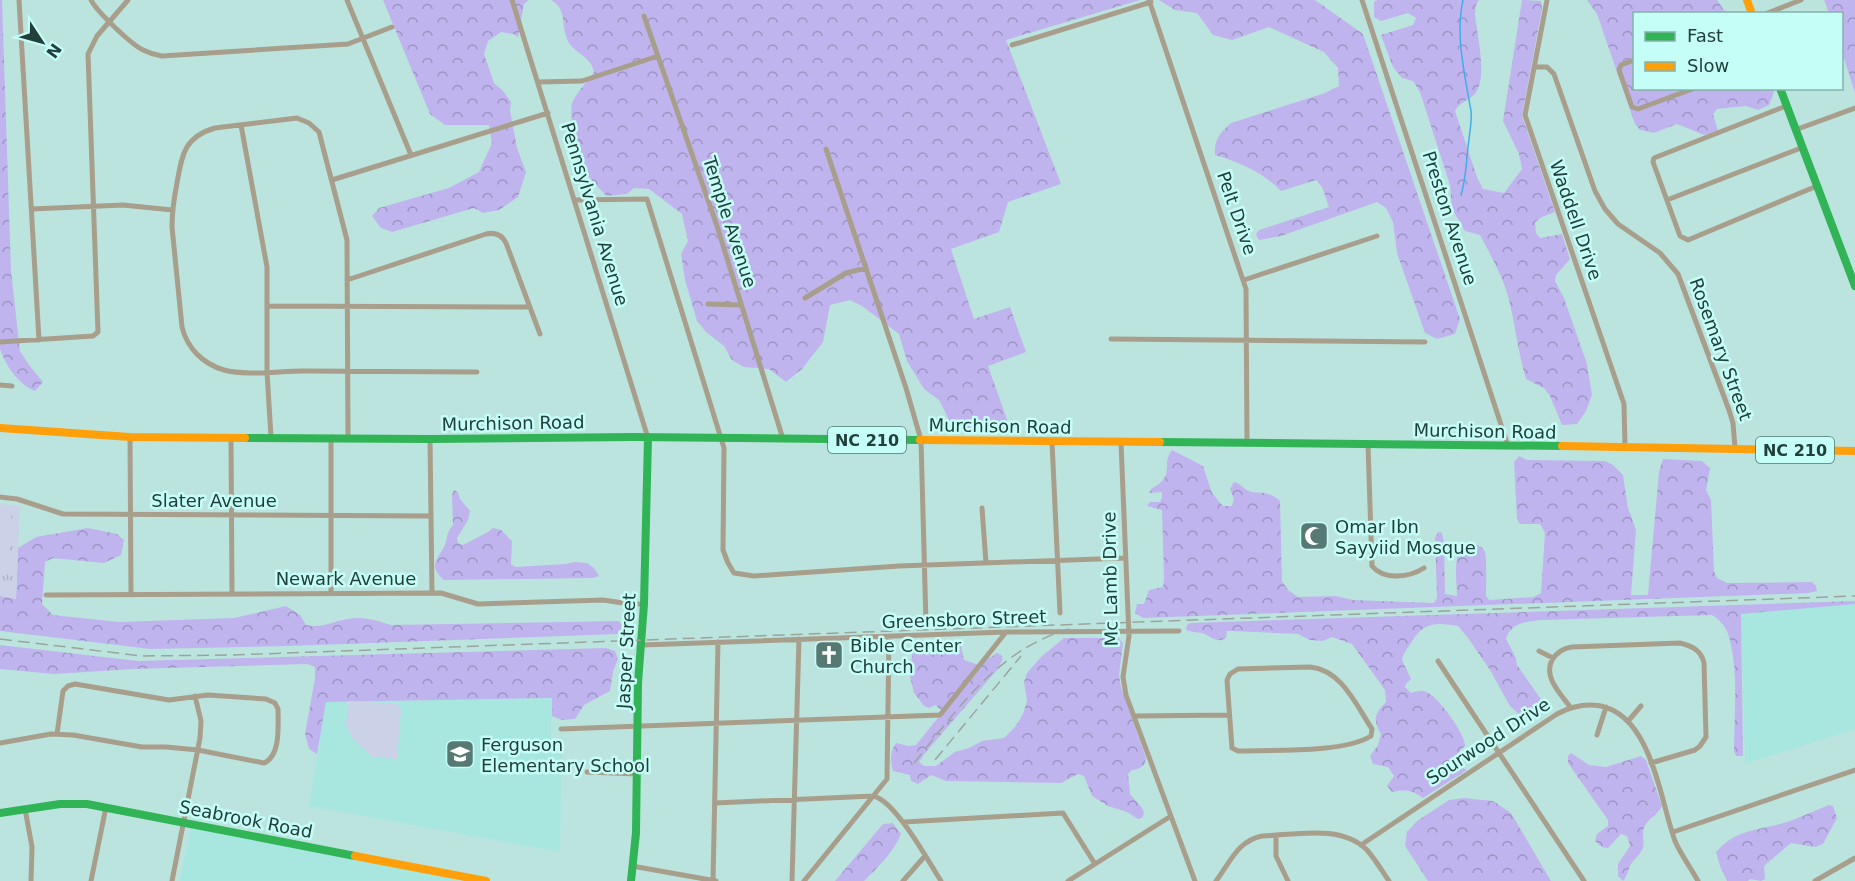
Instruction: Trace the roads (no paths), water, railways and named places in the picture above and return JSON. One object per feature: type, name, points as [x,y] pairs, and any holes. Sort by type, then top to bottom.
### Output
[{"type":"main road","points":[[1781,90],[1855,286]]},
{"type":"main road","name":"Murchison Road","points":[[0,428],[130,436],[430,439],[720,438],[1855,451]]},
{"type":"main road","name":"Jasper Street","points":[[631,881],[636,833],[648,438]]},
{"type":"main road","name":"Seabrook Road","points":[[0,813],[73,803],[105,807],[486,881]]},
{"type":"street","points":[[19,0],[39,340]]},
{"type":"street","points":[[91,0],[95,8],[137,46],[149,53],[162,56],[348,44],[392,27]]},
{"type":"street","points":[[0,342],[93,336],[98,332],[88,54],[93,42],[109,20],[128,0]]},
{"type":"street","points":[[347,0],[411,155]]},
{"type":"street","name":"Pennsylvania Avenue","points":[[512,0],[648,438]]},
{"type":"street","name":"Preston Avenue","points":[[1362,0],[1508,446]]},
{"type":"street","name":"Waddell Drive","points":[[1547,0],[1525,114],[1624,404],[1625,447]]},
{"type":"street","points":[[1770,12],[1800,0]]},
{"type":"street","points":[[1012,45],[1150,1]]},
{"type":"street","name":"Pelt Drive","points":[[1150,1],[1244,280],[1247,296],[1248,444]]},
{"type":"street","name":"Temple Avenue","points":[[644,16],[717,226],[783,439]]},
{"type":"street","points":[[538,82],[582,81],[658,56]]},
{"type":"street","points":[[1633,61],[1621,64],[1619,70],[1632,107],[1638,110],[1690,90]]},
{"type":"street","name":"Rosemary Street","points":[[1534,67],[1547,67],[1554,74],[1595,190],[1605,208],[1618,224],[1665,258],[1678,274],[1729,410],[1735,433],[1735,448]]},
{"type":"street","points":[[1786,106],[1654,158],[1653,162],[1680,236],[1688,240],[1817,186]]},
{"type":"street","points":[[1795,130],[1855,108]]},
{"type":"street","points":[[332,180],[548,113]]},
{"type":"street","points":[[348,438],[346,372],[347,240],[322,139],[315,127],[292,118],[205,131],[187,146],[181,158],[172,210],[183,333],[189,345],[203,360],[225,370],[267,372],[346,372],[477,372]]},
{"type":"street","points":[[241,124],[267,267],[267,372],[271,437]]},
{"type":"street","points":[[1667,200],[1802,148]]},
{"type":"street","points":[[826,149],[921,440],[926,623]]},
{"type":"street","points":[[574,200],[647,199],[724,448],[723,550],[734,573],[754,576],[986,562],[1126,558]]},
{"type":"street","points":[[32,209],[123,205],[172,210]]},
{"type":"street","points":[[347,280],[493,233],[504,240],[540,334]]},
{"type":"street","points":[[1244,280],[1377,236]]},
{"type":"street","points":[[805,298],[846,273],[866,268]]},
{"type":"street","points":[[708,304],[741,305]]},
{"type":"street","points":[[267,306],[529,307]]},
{"type":"street","points":[[1111,339],[1425,342]]},
{"type":"street","points":[[0,385],[12,386]]},
{"type":"street","points":[[130,436],[131,595]]},
{"type":"street","points":[[231,436],[232,594]]},
{"type":"street","points":[[331,437],[331,593]]},
{"type":"street","points":[[430,439],[432,593]]},
{"type":"street","points":[[1052,442],[1060,613]]},
{"type":"street","name":"Mc Lamb Drive","points":[[1121,443],[1128,632],[1128,650],[1123,677],[1126,695],[1195,881]]},
{"type":"street","points":[[1368,445],[1372,566],[1384,575],[1415,574],[1424,568]]},
{"type":"street","name":"Slater Avenue","points":[[0,497],[24,501],[63,514],[431,516]]},
{"type":"street","points":[[982,508],[986,562]]},
{"type":"street","name":"Newark Avenue","points":[[46,595],[441,593],[478,604],[603,600],[644,604]]},
{"type":"street","name":"Greensboro Street","points":[[642,645],[1006,632],[1179,631]]},
{"type":"street","points":[[561,729],[940,715],[1006,632]]},
{"type":"street","points":[[804,881],[887,779],[889,636]]},
{"type":"street","points":[[792,881],[799,639]]},
{"type":"street","points":[[632,866],[685,878],[715,881],[718,642]]},
{"type":"street","points":[[1570,707],[1551,678],[1550,667],[1553,658],[1562,650],[1572,647],[1680,643],[1699,651],[1704,663],[1706,737],[1695,750],[1651,763]]},
{"type":"street","points":[[1539,651],[1553,658]]},
{"type":"street","points":[[1438,661],[1584,881]]},
{"type":"street","points":[[1317,668],[1329,672],[1340,681],[1373,731],[1366,739],[1346,746],[1238,751],[1230,745],[1229,715],[1227,680],[1232,671],[1317,668]]},
{"type":"street","points":[[0,743],[57,734],[92,737],[142,747],[198,750],[260,763],[267,762],[276,752],[278,712],[275,703],[266,699],[195,696],[169,700],[71,684],[63,692],[57,734]]},
{"type":"street","points":[[172,881],[198,750],[201,721],[195,696]]},
{"type":"street","name":"Sourwood Drive","points":[[1361,845],[1498,752],[1570,707],[1583,705],[1606,707],[1629,720],[1641,736],[1680,850],[1698,881]]},
{"type":"street","points":[[1629,720],[1641,706]]},
{"type":"street","points":[[1597,735],[1606,707]]},
{"type":"street","points":[[1134,716],[1229,715]]},
{"type":"street","points":[[587,772],[637,774]]},
{"type":"street","points":[[1673,832],[1854,772]]},
{"type":"street","points":[[715,803],[880,797],[904,822],[941,881]]},
{"type":"street","points":[[91,881],[105,807]]},
{"type":"street","points":[[25,809],[32,847],[32,881]]},
{"type":"street","points":[[904,822],[1063,813],[1095,864]]},
{"type":"street","points":[[1068,881],[1171,816]]},
{"type":"street","points":[[1215,881],[1243,844],[1255,838],[1336,834],[1361,845],[1389,881]]},
{"type":"street","points":[[1276,836],[1276,856],[1288,881]]},
{"type":"street","points":[[903,881],[925,856]]},
{"type":"street","points":[[1815,881],[1855,858]]},
{"type":"waterway","points":[[1461,195],[1471,118],[1460,42],[1463,0]]},
{"type":"railway","points":[[0,639],[142,656],[232,655],[1855,596]]},
{"type":"railway","points":[[914,763],[964,702],[1000,666],[1021,651],[1069,629]]},
{"type":"railway","points":[[935,760],[1021,656]]},
{"type":"place","name":"Omar Ibn Sayyiid Mosque","points":[[1314,536]]},
{"type":"place","name":"Bible Center Church","points":[[829,655]]},
{"type":"place","name":"Ferguson Elementary School","points":[[460,754]]}]
